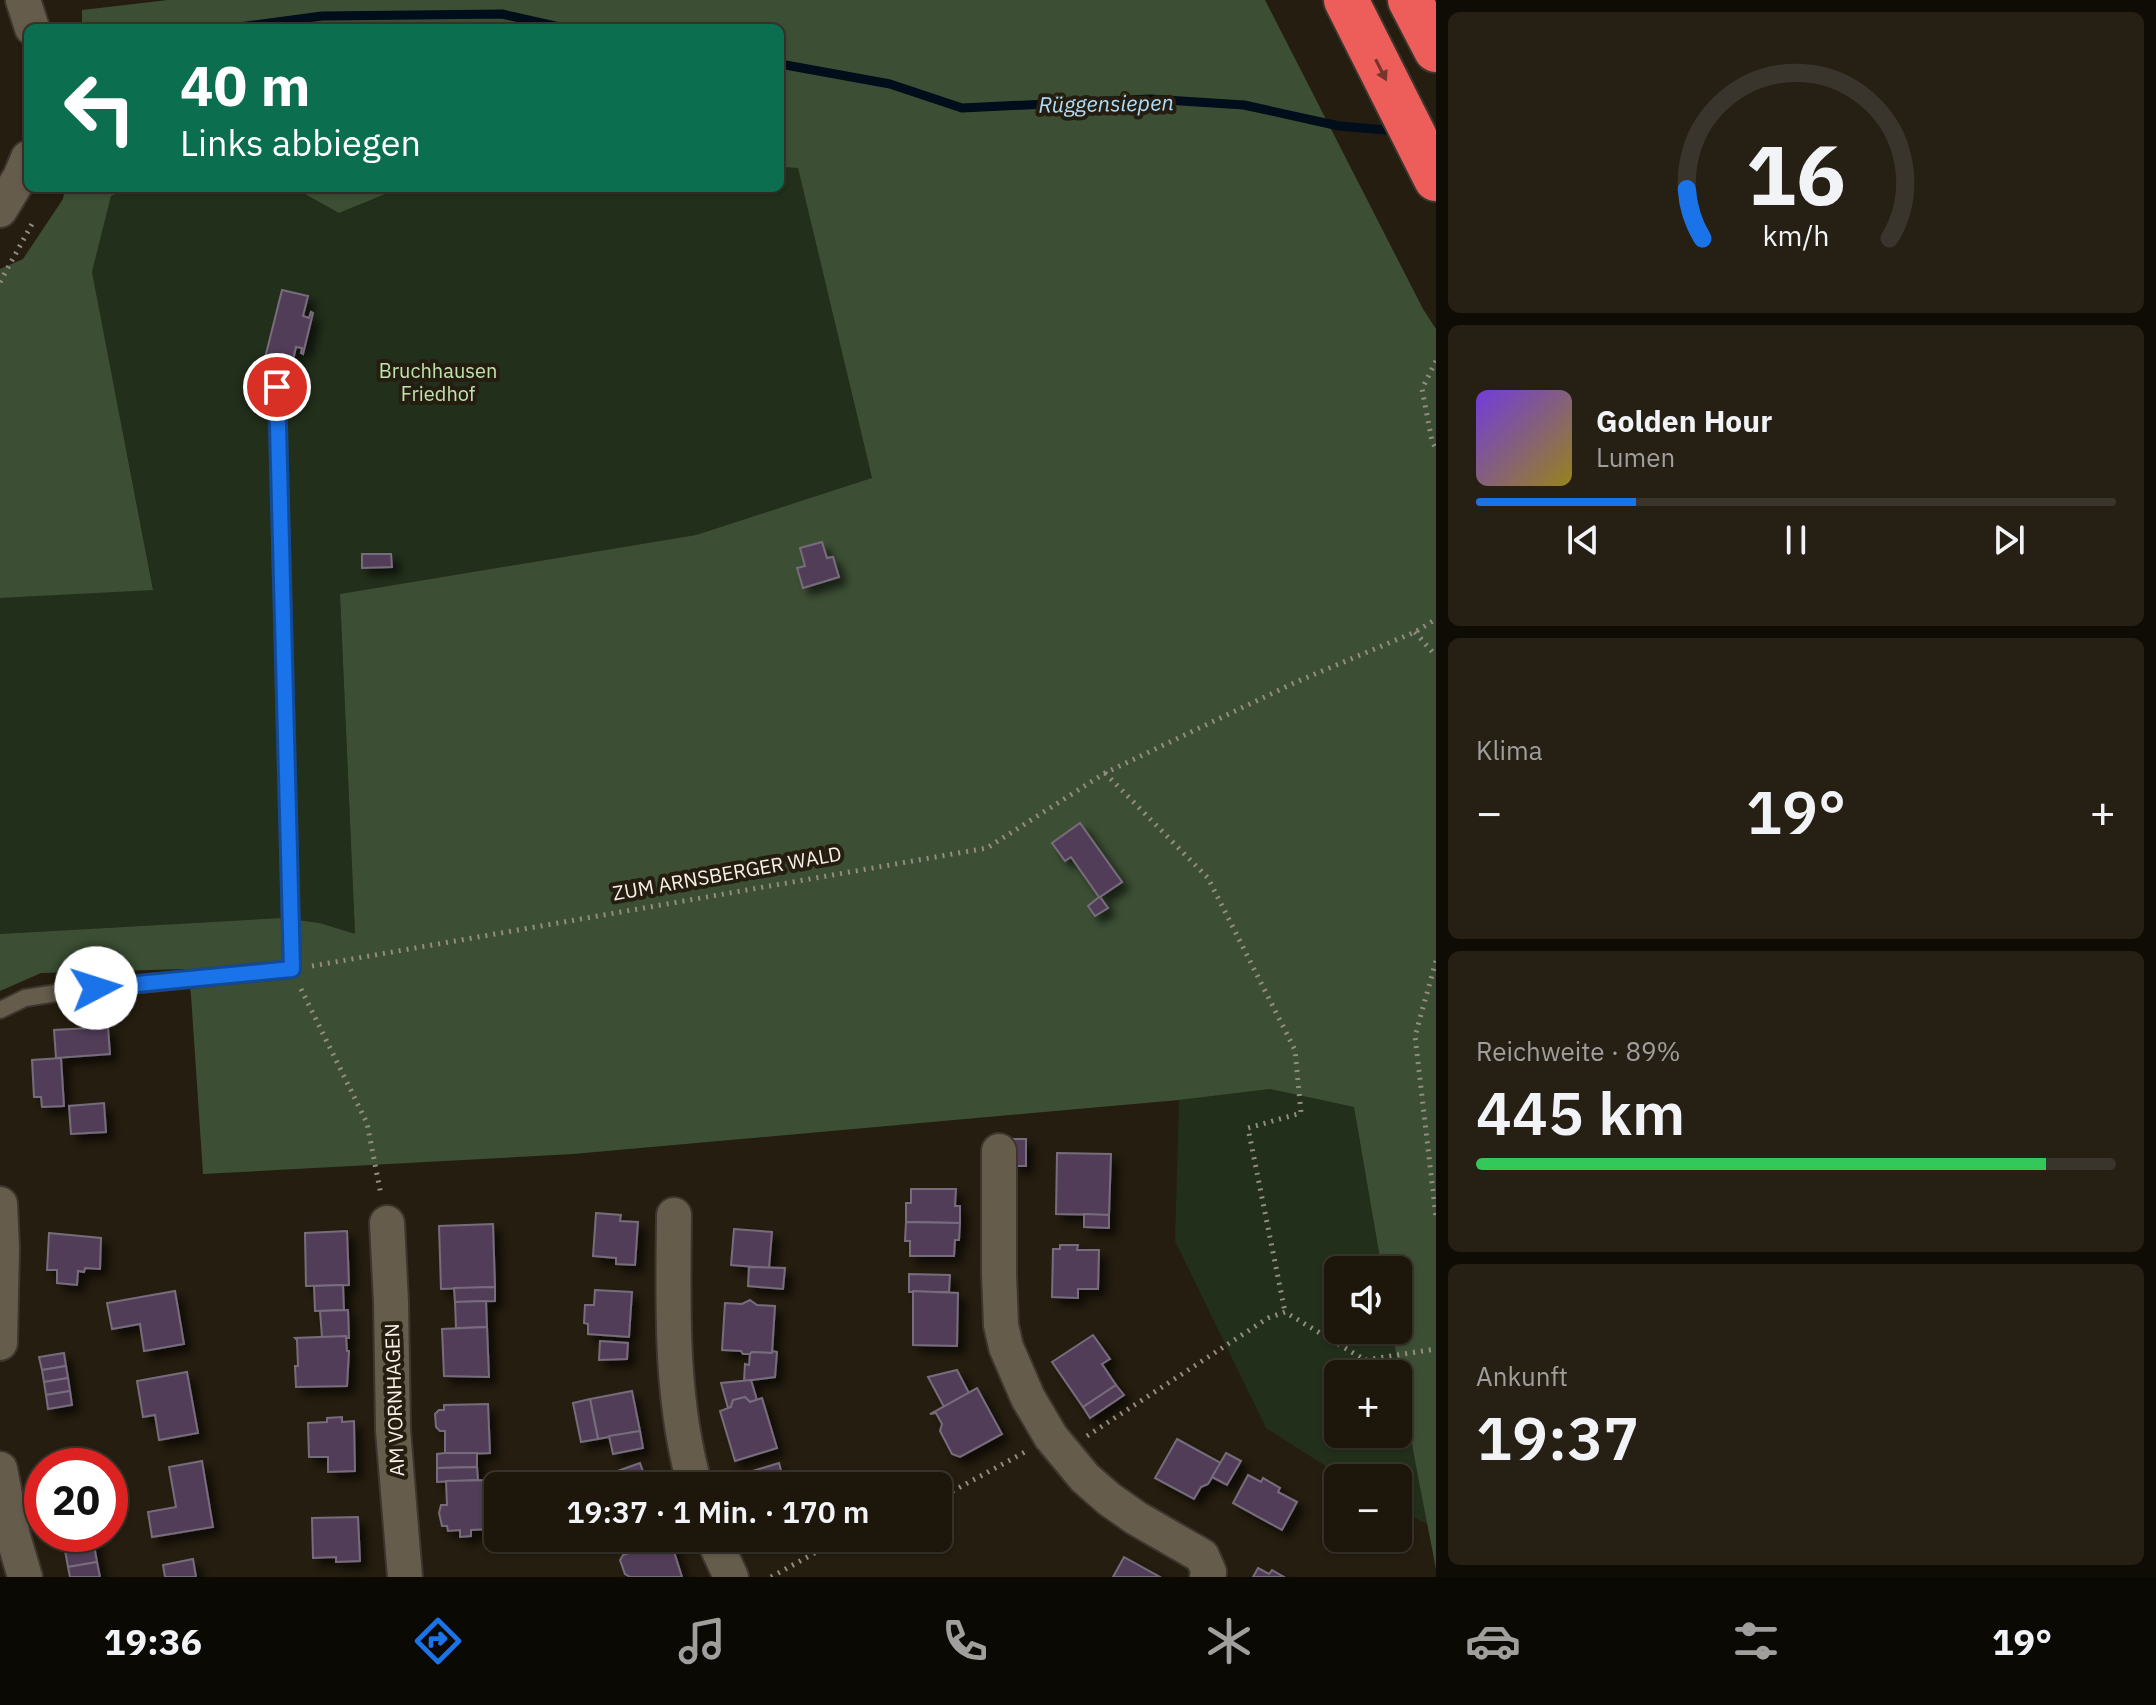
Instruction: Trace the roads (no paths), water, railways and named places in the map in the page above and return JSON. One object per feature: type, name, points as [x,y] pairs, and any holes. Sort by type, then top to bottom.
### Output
[{"type":"highway","points":[[1346,0],[1436,179]]},
{"type":"highway","points":[[1410,0],[1436,50]]},
{"type":"street","points":[[23,0],[31,24]]},
{"type":"street","points":[[0,210],[24,168]]},
{"type":"street","points":[[999,1151],[1001,1325],[1015,1370],[1051,1437],[1085,1478],[1136,1518],[1202,1556],[1209,1572],[1207,1577]]},
{"type":"street","points":[[0,1204],[0,1343]]},
{"type":"street","points":[[674,1215],[673,1346],[681,1415],[692,1472]]},
{"type":"street","name":"AM VORNHAGEN","points":[[387,1223],[393,1430],[405,1577]]},
{"type":"street","points":[[0,1469],[13,1536],[25,1577]]},
{"type":"street","points":[[719,1552],[731,1577]]},
{"type":"lane","points":[[0,1010],[25,998],[69,991],[292,969],[277,387]]},
{"type":"waterway","name":"Rüggensiepen","points":[[261,24],[322,16],[502,14],[546,24]]},
{"type":"waterway","name":"Rüggensiepen","points":[[784,65],[890,84],[962,108],[1150,99],[1244,105],[1339,126],[1397,131]]},
{"type":"park label","name":"Bruchhausen Friedhof","points":[[438,382]]}]
